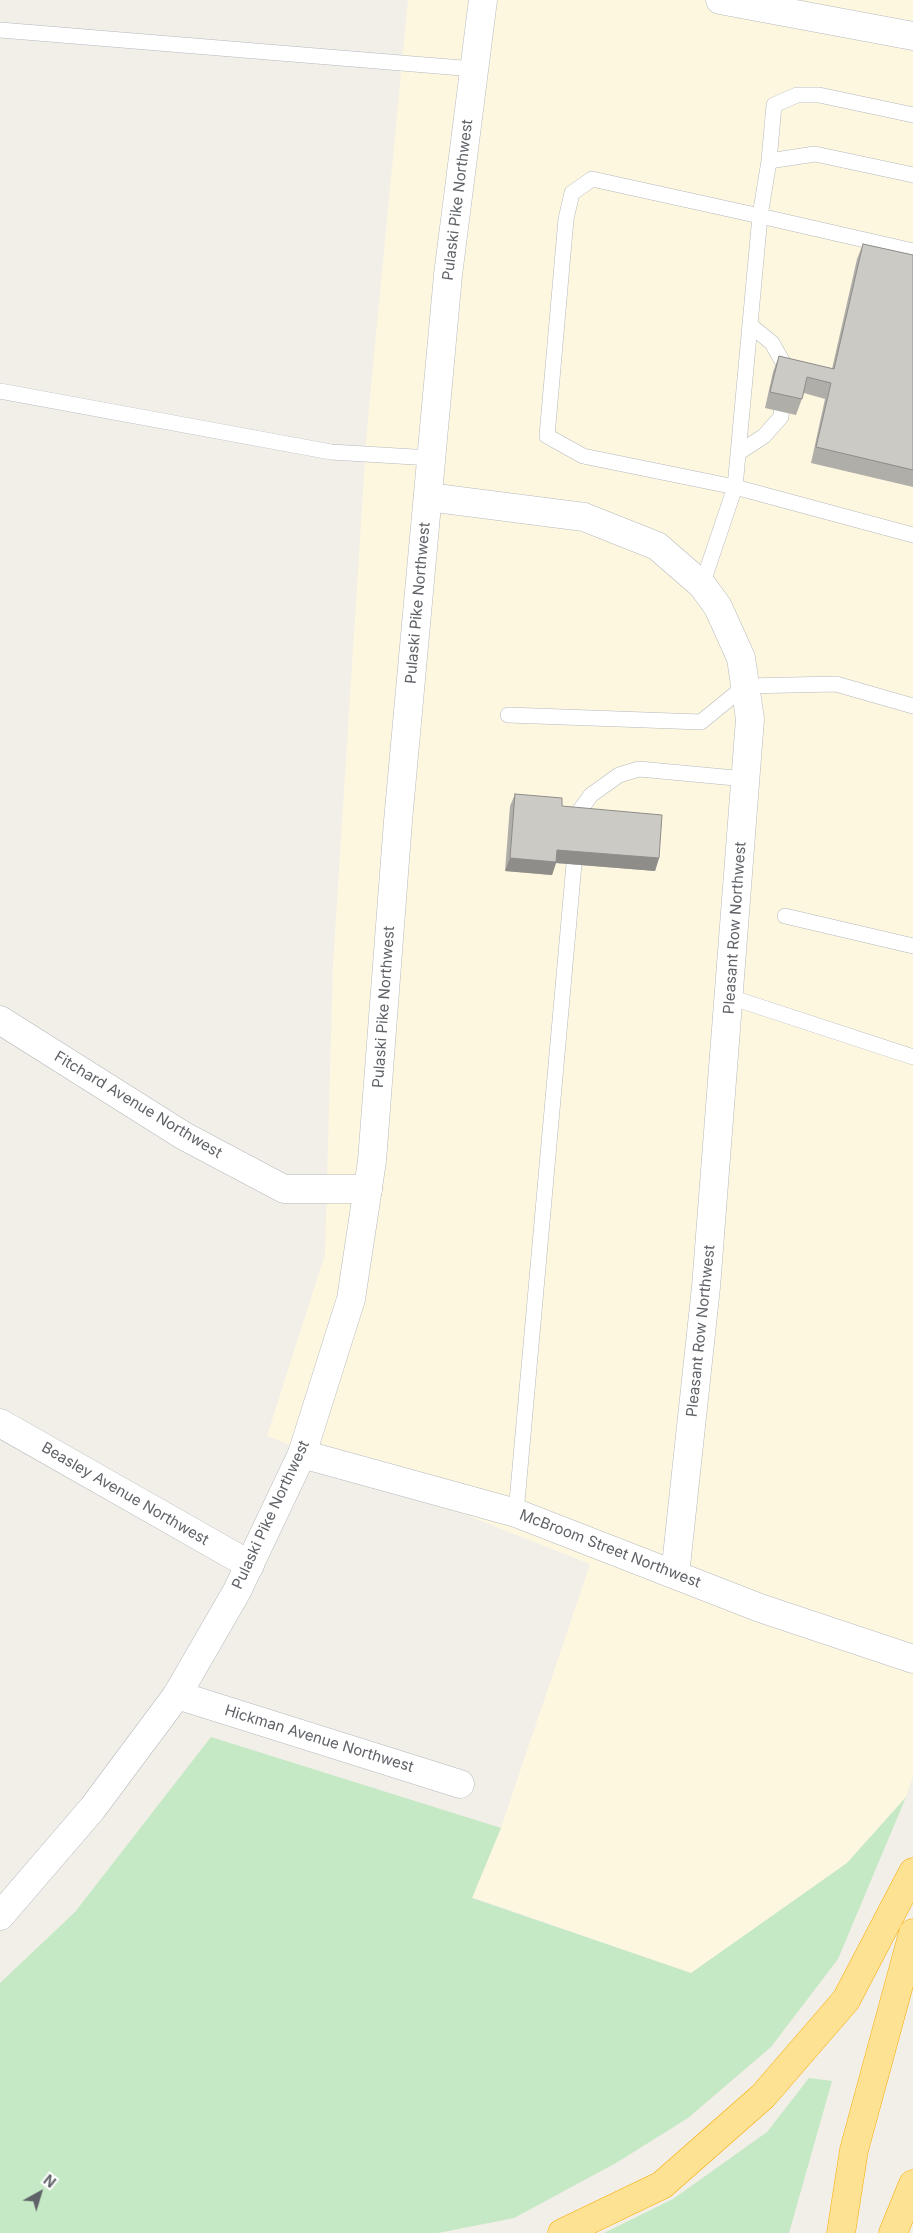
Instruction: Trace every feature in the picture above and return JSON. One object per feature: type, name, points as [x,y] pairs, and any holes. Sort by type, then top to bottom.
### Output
[{"type":"highway","points":[[562,2233],[662,2185],[763,2096],[846,2000],[913,1872]]},
{"type":"highway","points":[[840,2233],[854,2150],[913,1933]]},
{"type":"highway","points":[[893,2233],[913,2184]]},
{"type":"street","name":"Pulaski Pike Northwest","points":[[0,1916],[92,1809],[177,1695],[250,1565],[302,1454],[351,1299],[372,1161],[398,821],[448,275],[483,0]]},
{"type":"street","points":[[720,0],[913,36]]},
{"type":"street","name":"Pleasant Row Northwest","points":[[428,497],[584,517],[657,546],[702,585],[718,606],[740,658],[750,720],[746,778],[706,1287],[676,1575]]},
{"type":"street","name":"Fitchard Avenue Northwest","points":[[0,1020],[184,1136],[284,1189],[368,1189]]},
{"type":"street","name":"Beasley Avenue Northwest","points":[[0,1424],[250,1565]]},
{"type":"street","name":"McBroom Street Northwest","points":[[302,1454],[516,1513],[760,1608],[913,1659]]},
{"type":"street","name":"Hickman Avenue Northwest","points":[[177,1695],[460,1784]]},
{"type":"lane","points":[[0,30],[474,69]]},
{"type":"lane","points":[[702,585],[735,487],[760,216],[769,161],[774,106],[796,95],[819,95],[913,115]]},
{"type":"lane","points":[[769,161],[815,154],[913,175]]},
{"type":"lane","points":[[913,251],[592,179],[572,193],[566,219],[548,436],[583,456],[735,487],[913,535]]},
{"type":"lane","points":[[738,453],[764,436],[781,417],[785,366],[772,343],[750,325]]},
{"type":"lane","points":[[0,391],[331,452],[431,458]]},
{"type":"lane","points":[[508,715],[700,722],[745,686],[836,684],[913,706]]},
{"type":"lane","points":[[577,820],[578,813],[591,795],[620,775],[639,769],[746,778]]},
{"type":"lane","points":[[516,1513],[574,864]]},
{"type":"lane","points":[[785,916],[913,946]]},
{"type":"lane","points":[[730,997],[913,1057]]},
{"type":"shaded area","points":[[408,0],[913,0],[913,1776],[906,1797],[847,1863],[691,1973],[472,1897],[501,1828],[590,1564],[267,1436],[325,1254],[333,965],[367,429]]},
{"type":"green space","points":[[211,1737],[501,1828],[472,1898],[691,1973],[847,1863],[906,1797],[838,1959],[771,2047],[688,2118],[616,2163],[514,2218],[438,2233],[0,2233],[0,1983],[75,1912]]},
{"type":"green space","points":[[809,2078],[832,2081],[789,2233],[604,2233],[673,2199],[767,2132]]},
{"type":"building","points":[[863,244],[913,255],[913,470],[816,447],[831,383],[807,377],[802,399],[770,392],[779,356],[834,369]]},
{"type":"building","points":[[515,794],[562,798],[562,806],[662,815],[659,858],[557,850],[556,862],[510,858]]}]
